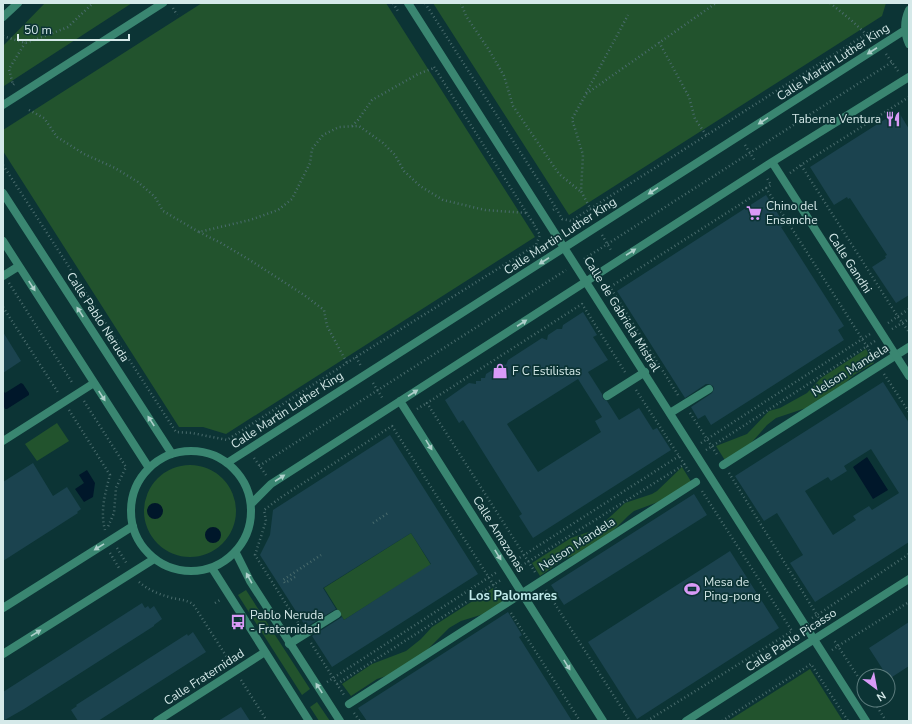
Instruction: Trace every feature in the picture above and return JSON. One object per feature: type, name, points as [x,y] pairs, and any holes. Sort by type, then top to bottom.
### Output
[{"type":"street","points":[[3,17],[18,3]]},
{"type":"street","points":[[3,105],[163,3]]},
{"type":"street","name":"Calle de Gabriela Mistral","points":[[408,3],[587,281],[813,640],[866,721]]},
{"type":"street","points":[[909,10],[906,16],[905,30],[909,44]]},
{"type":"street","name":"Calle Martin Luther King","points":[[227,462],[905,30]]},
{"type":"street","points":[[251,504],[271,484],[761,169],[906,78]]},
{"type":"street","name":"Calle Gandhi","points":[[772,162],[909,376]]},
{"type":"street","name":"Calle Pablo Neruda","points":[[3,193],[172,454]]},
{"type":"street","points":[[3,242],[149,468]]},
{"type":"street","points":[[3,276],[19,266]]},
{"type":"street","name":"Nelson Mandela","points":[[723,465],[909,347]]},
{"type":"street","points":[[607,396],[645,372]]},
{"type":"street","points":[[3,441],[94,383]]},
{"type":"street","points":[[670,413],[709,388]]},
{"type":"street","name":"Calle Amazonas","points":[[400,401],[603,721]]},
{"type":"street","points":[[201,452],[227,462],[237,469],[244,481],[249,492],[251,504],[251,519],[248,531],[236,552],[212,568],[197,571],[182,571],[167,567],[154,559],[141,544],[133,526],[130,512],[133,495],[149,468],[172,454],[201,452]]},
{"type":"street","name":"Nelson Mandela","points":[[349,704],[696,482]]},
{"type":"street","points":[[3,608],[133,526]]},
{"type":"street","points":[[236,552],[250,581],[289,644],[340,721]]},
{"type":"street","points":[[3,654],[154,559]]},
{"type":"street","points":[[212,568],[309,721]]},
{"type":"street","name":"Calle Pablo Picasso","points":[[686,721],[909,579]]},
{"type":"street","points":[[289,644],[336,614]]},
{"type":"street","name":"Calle Fraternidad","points":[[157,721],[264,652]]},
{"type":"path","points":[[3,36],[25,43],[68,27],[93,3]]},
{"type":"path","points":[[393,3],[401,16]]},
{"type":"path","points":[[425,3],[562,219],[571,221],[591,210],[871,31],[880,46],[906,78]]},
{"type":"path","points":[[461,3],[466,16],[489,50],[504,76],[513,106],[559,174],[580,191],[591,210]]},
{"type":"path","points":[[586,94],[716,3]]},
{"type":"path","points":[[830,3],[866,34]]},
{"type":"path","points":[[580,191],[583,155],[572,119],[628,15]]},
{"type":"path","points":[[659,42],[689,97],[695,119],[707,136]]},
{"type":"path","points":[[13,85],[9,70],[25,43]]},
{"type":"path","points":[[3,164],[176,432],[192,433],[227,440],[356,357],[536,245],[540,235],[430,61]]},
{"type":"path","points":[[351,126],[358,120],[372,100],[418,74],[434,68]]},
{"type":"path","points":[[909,97],[801,165],[909,332]]},
{"type":"path","points":[[29,110],[44,118],[56,137],[84,154],[115,168],[138,182],[155,197],[163,211],[253,262],[304,295],[324,310],[327,326],[347,363]]},
{"type":"path","points":[[730,121],[771,185],[610,287],[706,439],[712,446],[817,615],[909,554]]},
{"type":"path","points":[[199,232],[243,222],[278,210],[292,199],[310,163],[312,149],[323,135],[339,127],[351,126],[359,126],[383,143],[395,155],[404,171],[420,186],[443,200],[485,210],[526,213]]},
{"type":"path","points":[[766,188],[863,339]]},
{"type":"path","points":[[533,223],[556,208]]},
{"type":"path","points":[[587,212],[628,276]]},
{"type":"path","points":[[3,276],[126,467],[116,488],[114,513],[106,531],[98,537],[125,577]]},
{"type":"path","points":[[630,721],[427,403],[582,304],[792,631],[647,721]]},
{"type":"path","points":[[337,684],[494,585],[524,556],[679,457],[712,446],[881,332],[898,316],[909,309]]},
{"type":"path","points":[[580,721],[494,585],[489,578],[392,426],[280,498],[264,510],[266,521],[255,556],[334,678],[489,578],[528,562],[684,464],[706,439],[863,339],[902,323],[909,318]]},
{"type":"path","points":[[356,357],[389,408]]},
{"type":"path","points":[[238,433],[280,498]]},
{"type":"path","points":[[373,523],[380,516],[388,513]]},
{"type":"path","points":[[295,577],[285,583],[283,580],[312,559],[322,555]]},
{"type":"path","points":[[856,674],[838,646],[909,602]]},
{"type":"path","points":[[722,721],[812,664],[848,721]]},
{"type":"path","points":[[878,708],[886,721]]},
{"type":"green space","points":[[45,3],[132,3],[4,86],[3,46]]},
{"type":"green space","points":[[202,3],[386,3],[535,237],[226,434],[203,427],[179,427],[3,151],[3,130]]},
{"type":"green space","points":[[433,3],[886,3],[882,16],[569,215]]},
{"type":"green space","points":[[866,349],[874,363],[854,375],[834,393],[806,408],[776,418],[767,425],[744,451],[726,462],[716,446],[747,434],[769,411],[780,408],[807,393],[821,378]]},
{"type":"green space","points":[[57,423],[69,441],[37,461],[25,444]]},
{"type":"green space","points":[[190,465],[199,466],[216,473],[228,485],[235,502],[235,520],[228,537],[216,549],[199,556],[190,557],[181,556],[164,549],[152,537],[145,520],[144,511],[145,502],[152,485],[164,473],[181,466]]},
{"type":"green space","points":[[682,467],[692,483],[666,499],[634,511],[611,533],[580,553],[564,559],[540,576],[532,563],[571,538],[597,529],[625,503],[657,491]]},
{"type":"green space","points":[[411,533],[431,565],[344,620],[324,588]]},
{"type":"green space","points":[[493,588],[503,603],[490,612],[461,621],[449,628],[420,657],[395,673],[377,679],[351,696],[342,684],[372,664],[406,651],[421,639],[432,627]]},
{"type":"green space","points":[[246,590],[310,689],[302,695],[238,595]]},
{"type":"green space","points":[[810,669],[843,721],[728,721]]},
{"type":"green space","points":[[317,702],[330,721],[319,721],[310,707]]},
{"type":"water","points":[[21,383],[29,395],[5,409],[3,405],[3,390],[5,393]]},
{"type":"water","points":[[867,457],[888,490],[873,499],[853,467]]},
{"type":"water","points":[[87,470],[95,483],[93,497],[84,502],[75,489],[84,483],[79,475]]},
{"type":"water","points":[[155,503],[162,508],[163,511],[158,518],[155,519],[148,514],[147,511],[152,504]]},
{"type":"water","points":[[213,527],[219,529],[221,535],[219,541],[213,543],[207,541],[205,535],[207,529]]},
{"type":"building","points":[[898,111],[909,129],[909,295],[896,303],[872,267],[886,258],[885,256],[887,255],[850,198],[848,199],[847,197],[834,205],[810,167]]},
{"type":"building","points":[[766,195],[785,225],[781,227],[844,326],[838,330],[844,340],[711,425],[705,415],[698,419],[691,407],[712,393],[714,389],[713,386],[706,384],[685,398],[617,291]]},
{"type":"building","points":[[583,312],[597,335],[593,337],[608,360],[588,372],[602,394],[603,399],[607,401],[619,420],[639,408],[653,430],[657,428],[671,450],[533,538],[519,516],[522,514],[463,420],[459,423],[445,400],[469,383],[476,384],[476,381],[481,381],[481,378],[485,378],[486,374],[502,364],[506,365],[508,360],[542,338],[547,340],[548,335],[557,329],[562,329],[563,325]],"holes":[[[578,379],[602,417],[595,421],[601,432],[538,472],[507,424]]]},
{"type":"building","points":[[3,332],[21,361],[3,373]]},
{"type":"building","points":[[883,382],[909,423],[909,542],[815,602],[790,563],[803,555],[777,513],[764,521],[735,476]],"holes":[[[871,449],[899,493],[872,510],[869,506],[853,516],[856,520],[833,535],[805,491],[828,477],[831,481],[847,471],[844,466]]]},
{"type":"building","points":[[390,435],[478,574],[332,667],[312,636],[342,617],[344,620],[431,564],[411,533],[323,588],[336,609],[306,627],[260,555],[270,535],[273,510]]},
{"type":"building","points":[[33,463],[53,496],[67,487],[81,509],[77,512],[78,513],[3,561],[3,482]]},
{"type":"building","points":[[694,494],[707,515],[564,605],[551,585]]},
{"type":"building","points":[[730,551],[779,628],[637,719],[588,642]]},
{"type":"building","points":[[142,603],[145,608],[148,606],[150,609],[154,606],[162,619],[154,626],[3,721],[3,692]]},
{"type":"building","points":[[508,612],[522,635],[519,637],[572,721],[367,721],[358,708]]},
{"type":"building","points":[[909,622],[909,666],[896,674],[896,668],[882,668],[869,648]]},
{"type":"building","points":[[193,632],[206,652],[98,721],[78,721],[71,710],[77,706],[76,705],[187,634],[188,636]]},
{"type":"building","points":[[241,707],[250,721],[218,721]]},
{"type":"place","name":"Taberna Ventura","points":[[893,119]]},
{"type":"place","name":"Chino del Ensanche","points":[[754,213]]},
{"type":"place","name":"F C Estilistas","points":[[500,371]]},
{"type":"place","name":"Mesa de Ping-pong","points":[[692,589]]},
{"type":"place","name":"Pablo Neruda - Fraternidad","points":[[238,622]]},
{"type":"district","name":"Los Palomares","points":[[513,595]]}]
